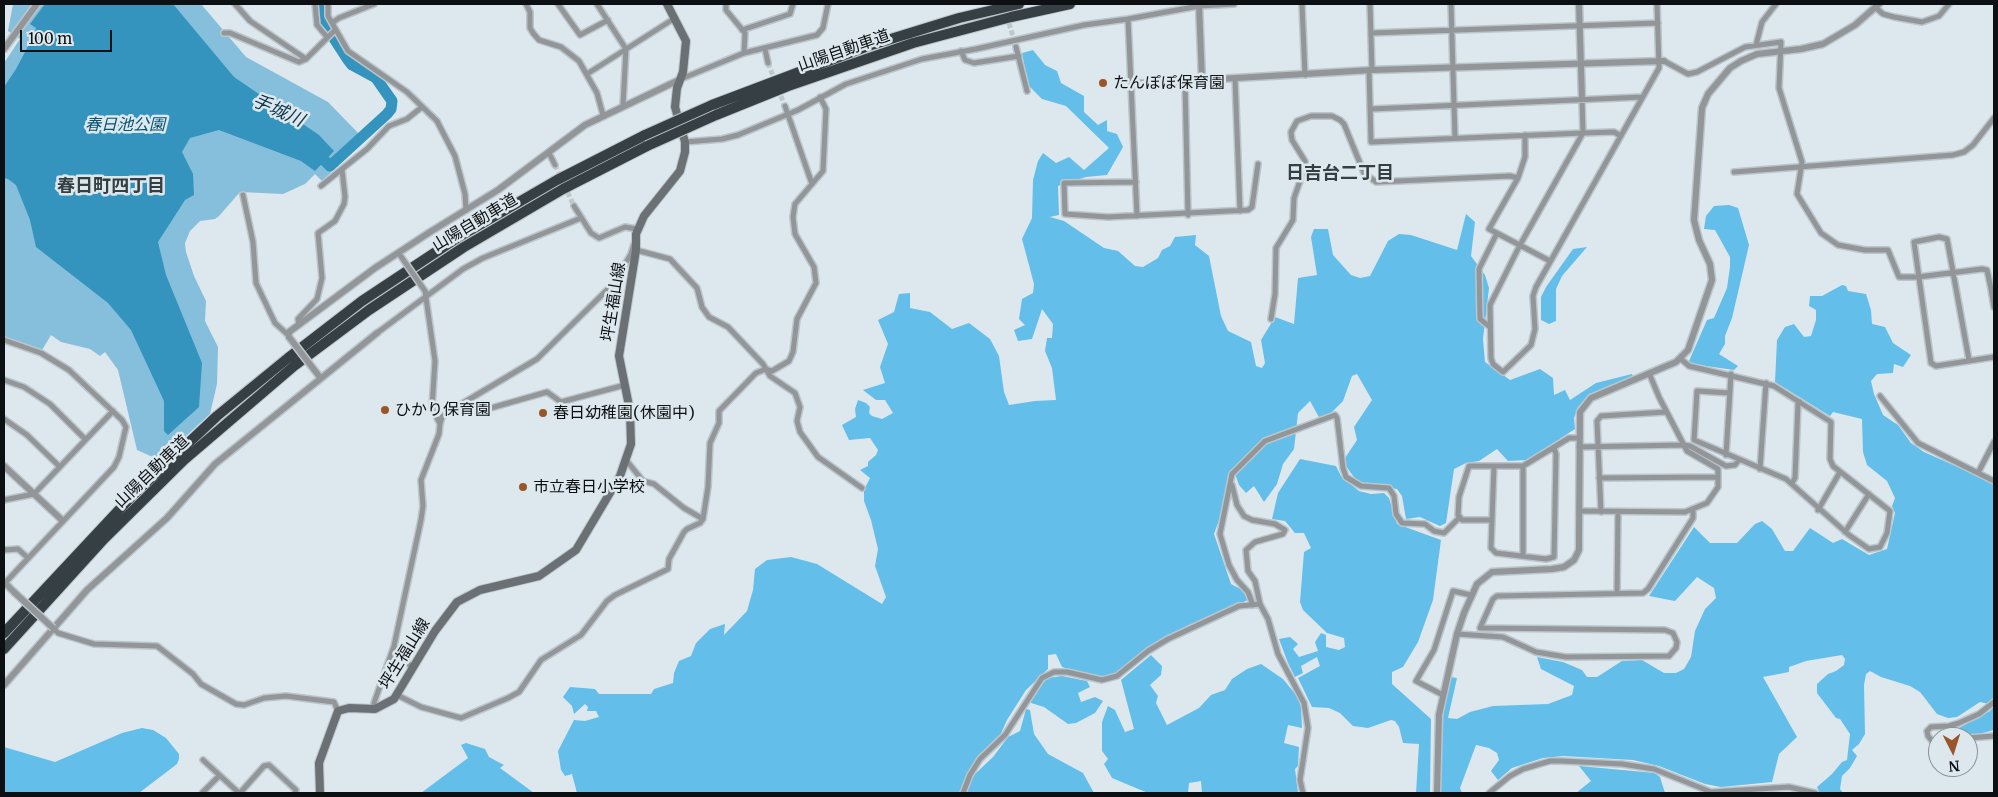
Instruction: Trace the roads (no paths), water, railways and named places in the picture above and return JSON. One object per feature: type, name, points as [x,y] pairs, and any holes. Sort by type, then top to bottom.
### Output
[{"type":"highway","name":"山陽自動車道","points":[[4,649],[104,539],[165,478],[224,424],[294,366],[369,310],[464,247],[563,189],[783,76],[868,46],[943,23],[1019,4]]},
{"type":"highway","name":"山陽自動車道","points":[[4,633],[96,532],[217,416],[302,346],[362,301],[457,238],[557,180],[645,135],[914,43],[1001,19],[1070,4]]},
{"type":"main road","points":[[637,229],[680,171],[684,162],[685,142],[675,107],[686,41],[667,4]]},
{"type":"main road","name":"坪生福山線","points":[[338,711],[349,708],[374,709],[389,703],[397,694],[435,631],[457,602],[480,590],[539,576],[576,550],[620,476],[631,444],[631,429],[626,384],[620,356],[620,343],[636,250],[637,229]]},
{"type":"main road","points":[[320,793],[319,763],[338,711]]},
{"type":"street","points":[[4,50],[37,4]]},
{"type":"street","points":[[236,4],[250,21],[306,59]]},
{"type":"street","points":[[315,4],[317,25],[328,37]]},
{"type":"street","points":[[328,4],[328,16],[348,51],[407,92],[437,121],[451,146],[466,194],[466,210]]},
{"type":"street","points":[[332,23],[339,18],[374,4]]},
{"type":"street","points":[[526,4],[530,12],[530,28],[539,40],[570,53],[579,61],[599,99],[603,116]]},
{"type":"street","points":[[558,4],[580,36],[608,20]]},
{"type":"street","points":[[597,4],[626,49],[624,105]]},
{"type":"street","points":[[726,4],[726,10],[745,33],[744,53]]},
{"type":"street","points":[[742,30],[790,14],[793,4]]},
{"type":"street","points":[[288,336],[299,325],[400,254],[498,190],[585,125],[681,79],[744,53],[817,35],[823,28],[828,4]]},
{"type":"street","points":[[685,142],[730,137],[788,114],[846,84],[922,58],[1084,25],[1128,19],[1199,5],[1234,4]]},
{"type":"street","points":[[1302,4],[1305,75]]},
{"type":"street","points":[[1370,4],[1371,142],[1614,132],[1621,136]]},
{"type":"street","points":[[1451,4],[1456,138]]},
{"type":"street","points":[[1579,4],[1583,133],[1520,245],[1490,305],[1493,364],[1502,372],[1531,344],[1534,337],[1533,296],[1550,261],[1662,61],[1657,4]]},
{"type":"street","points":[[1756,44],[1762,22],[1776,4]]},
{"type":"street","points":[[1436,793],[1437,727],[1443,695],[1457,634],[1477,584],[1492,572],[1552,570],[1564,567],[1574,560],[1579,550],[1580,412],[1591,398],[1681,359],[1688,350],[1712,280],[1710,264],[1699,240],[1694,220],[1702,108],[1708,94],[1730,68],[1740,61],[1757,54],[1823,44],[1848,29],[1877,6],[1889,16],[1922,22],[1939,16],[1949,4]]},
{"type":"street","points":[[1199,5],[1202,80]]},
{"type":"street","points":[[587,74],[675,18]]},
{"type":"street","points":[[1128,19],[1137,216]]},
{"type":"street","points":[[1371,33],[1658,23]]},
{"type":"street","points":[[224,33],[230,33],[299,62],[306,59],[335,30]]},
{"type":"street","points":[[1132,83],[1185,82],[1371,70],[1662,61],[1688,74],[1697,72],[1733,52],[1756,44],[1781,42],[1782,51],[1778,80],[1802,162],[1797,194],[1821,233],[1838,245],[1864,250],[1888,250],[1899,277],[1918,277],[1987,270],[1993,288],[1994,307]]},
{"type":"street","points":[[1016,48],[1027,91]]},
{"type":"street","points":[[765,49],[768,63]]},
{"type":"street","points":[[961,51],[965,60],[974,63],[1019,56]]},
{"type":"street","points":[[1235,78],[1240,211]]},
{"type":"street","points":[[1185,82],[1188,215]]},
{"type":"street","points":[[397,694],[421,707],[461,718],[520,692],[541,660],[581,635],[607,601],[615,595],[668,570],[670,559],[686,528],[700,523],[703,519],[708,488],[710,443],[719,423],[719,411],[756,373],[772,370],[789,360],[792,355],[797,319],[816,283],[814,267],[795,234],[794,217],[795,204],[822,171],[825,160],[826,109],[820,97]]},
{"type":"street","points":[[1371,108],[1642,97]]},
{"type":"street","points":[[785,106],[812,184]]},
{"type":"street","points":[[321,186],[367,149],[389,126],[407,119],[422,107]]},
{"type":"street","points":[[1271,319],[1275,294],[1276,248],[1292,220],[1294,198],[1305,167],[1305,161],[1292,140],[1291,132],[1297,122],[1311,116],[1332,116],[1340,120],[1344,124],[1364,173],[1376,182],[1510,176],[1518,178]]},
{"type":"street","points":[[1734,172],[1953,155],[1973,145],[1994,118]]},
{"type":"street","points":[[1525,135],[1525,157],[1518,178],[1489,229],[1550,261]]},
{"type":"street","points":[[549,153],[556,165]]},
{"type":"street","points":[[1136,182],[1064,183],[1065,214],[1108,217],[1188,215],[1240,211],[1252,207],[1258,164]]},
{"type":"street","points":[[299,325],[298,319],[317,299],[322,278],[318,233],[335,221],[344,204],[342,169]]},
{"type":"street","points":[[243,195],[252,242],[256,283],[274,323],[288,336],[319,377]]},
{"type":"street","points":[[574,206],[591,233],[599,238],[625,227],[637,229]]},
{"type":"street","points":[[4,685],[88,590],[179,506],[193,487],[215,464],[319,377],[377,333],[425,293],[482,258],[581,218]]},
{"type":"street","points":[[1490,327],[1480,319],[1479,268],[1497,233]]},
{"type":"street","points":[[1968,360],[1947,240],[1939,237],[1914,242],[1931,363],[1936,366],[1994,357]]},
{"type":"street","points":[[374,709],[374,703],[394,646],[423,506],[421,480],[439,434],[442,417],[455,410],[466,400],[537,359],[614,283],[637,239]]},
{"type":"street","points":[[636,250],[670,259],[697,288],[705,313],[728,327],[777,382],[795,394],[800,407],[798,421],[800,432],[818,457],[826,465],[862,488]]},
{"type":"street","points":[[400,254],[425,293],[435,362],[432,408],[440,424]]},
{"type":"street","points":[[4,340],[41,353],[69,370],[126,427],[119,457],[114,467],[27,557],[4,584],[58,633],[94,644],[157,646],[193,674],[201,684],[236,704],[244,705],[264,698],[286,696],[334,702],[338,711]]},
{"type":"street","points":[[1681,359],[1689,366],[1731,374],[1774,386],[1831,422],[1830,460],[1833,466],[1890,511],[1887,533],[1880,547],[1869,549],[1845,532],[1818,510],[1792,483],[1694,440],[1697,391],[1729,393]]},
{"type":"street","points":[[1579,512],[1686,512],[1707,504],[1718,487],[1718,469],[1687,451],[1666,412],[1649,373]]},
{"type":"street","points":[[1726,455],[1731,374]]},
{"type":"street","points":[[4,380],[24,387],[50,404],[85,439]]},
{"type":"street","points":[[1760,470],[1766,383]]},
{"type":"street","points":[[455,410],[490,408],[548,392],[561,402],[626,384]]},
{"type":"street","points":[[1880,396],[1918,443],[1937,454],[1979,471],[1994,480]]},
{"type":"street","points":[[1792,483],[1795,478],[1798,404],[1800,402]]},
{"type":"street","points":[[4,500],[34,494],[112,411]]},
{"type":"street","points":[[1601,512],[1597,421],[1601,416],[1666,412]]},
{"type":"street","points":[[1253,605],[1248,592],[1237,580],[1229,565],[1220,534],[1232,474],[1265,441],[1335,415],[1337,418],[1342,468],[1346,477],[1361,486],[1389,488],[1394,496],[1396,514],[1402,523],[1424,524],[1434,531],[1444,533],[1460,517]]},
{"type":"street","points":[[4,420],[27,435],[59,466]]},
{"type":"street","points":[[1491,520],[1462,520],[1458,515],[1459,498],[1469,466],[1523,466],[1569,438],[1579,438]]},
{"type":"street","points":[[1979,471],[1994,442]]},
{"type":"street","points":[[1579,446],[1684,445],[1690,446],[1726,466],[1735,465],[1738,460]]},
{"type":"street","points":[[1494,466],[1491,548],[1496,553],[1546,559],[1554,557],[1556,454],[1554,448]]},
{"type":"street","points":[[626,460],[643,480],[654,484],[684,508],[703,519]]},
{"type":"street","points":[[4,466],[62,520]]},
{"type":"street","points":[[1523,466],[1524,556]]},
{"type":"street","points":[[1818,510],[1840,472]]},
{"type":"street","points":[[1599,478],[1718,477]]},
{"type":"street","points":[[1231,482],[1237,505],[1244,516],[1252,520],[1275,524],[1285,530],[1283,534],[1255,542],[1246,550],[1248,571],[1255,581],[1260,604],[1268,619],[1280,660],[1304,703],[1308,728],[1300,780],[1303,793]]},
{"type":"street","points":[[1845,532],[1869,494]]},
{"type":"street","points":[[1457,634],[1502,637],[1536,652],[1566,657],[1664,656],[1674,653],[1676,637],[1673,633],[1665,630],[1480,628],[1493,599],[1497,596],[1643,593],[1648,589],[1693,518],[1693,509]]},
{"type":"street","points":[[1617,593],[1618,512]]},
{"type":"street","points":[[4,550],[18,549],[27,557]]},
{"type":"street","points":[[1443,695],[1416,681],[1434,650],[1453,591],[1471,595]]},
{"type":"street","points":[[963,793],[970,775],[980,759],[1005,736],[1042,678],[1054,672],[1067,672],[1102,680],[1117,676],[1168,639],[1239,606],[1260,604]]},
{"type":"street","points":[[394,646],[412,668]]},
{"type":"street","points":[[1931,727],[1959,723],[1979,714],[1994,702]]},
{"type":"street","points":[[1978,737],[1994,736]]},
{"type":"street","points":[[203,760],[240,793],[264,766],[269,766],[296,790],[295,793]]},
{"type":"street","points":[[1490,793],[1510,776],[1550,761],[1638,766],[1668,774],[1710,792],[1789,787],[1815,793]]},
{"type":"street","points":[[202,793],[219,776]]},
{"type":"water","name":"春日池公園","points":[[45,4],[173,4],[234,77],[319,135],[334,151],[315,171],[301,161],[219,130],[190,138],[182,152],[193,174],[194,195],[185,200],[158,242],[166,275],[202,363],[199,407],[168,435],[164,431],[164,401],[131,330],[108,303],[36,247],[30,220],[16,185],[4,178],[4,87],[33,37],[36,28],[30,24]]},
{"type":"waterway","name":"手城川","points":[[315,151],[330,166],[387,114],[391,109],[392,101],[376,78],[352,65],[348,60],[322,20],[321,4]]},
{"type":"tunnel","points":[[1007,16],[1016,47]]},
{"type":"tunnel","points":[[768,63],[775,81]]},
{"type":"tunnel","points":[[778,89],[785,106]]},
{"type":"tunnel","points":[[555,165],[574,206]]},
{"type":"place","name":"たんぽぽ保育園","points":[[1103,83]]},
{"type":"place","name":"ひかり保育園","points":[[385,410]]},
{"type":"place","name":"春日幼稚園(休園中)","points":[[543,413]]},
{"type":"place","name":"市立春日小学校","points":[[523,487]]},
{"type":"district","name":"日吉台二丁目","points":[[1340,174]]},
{"type":"district","name":"春日町四丁目","points":[[111,187]]}]
